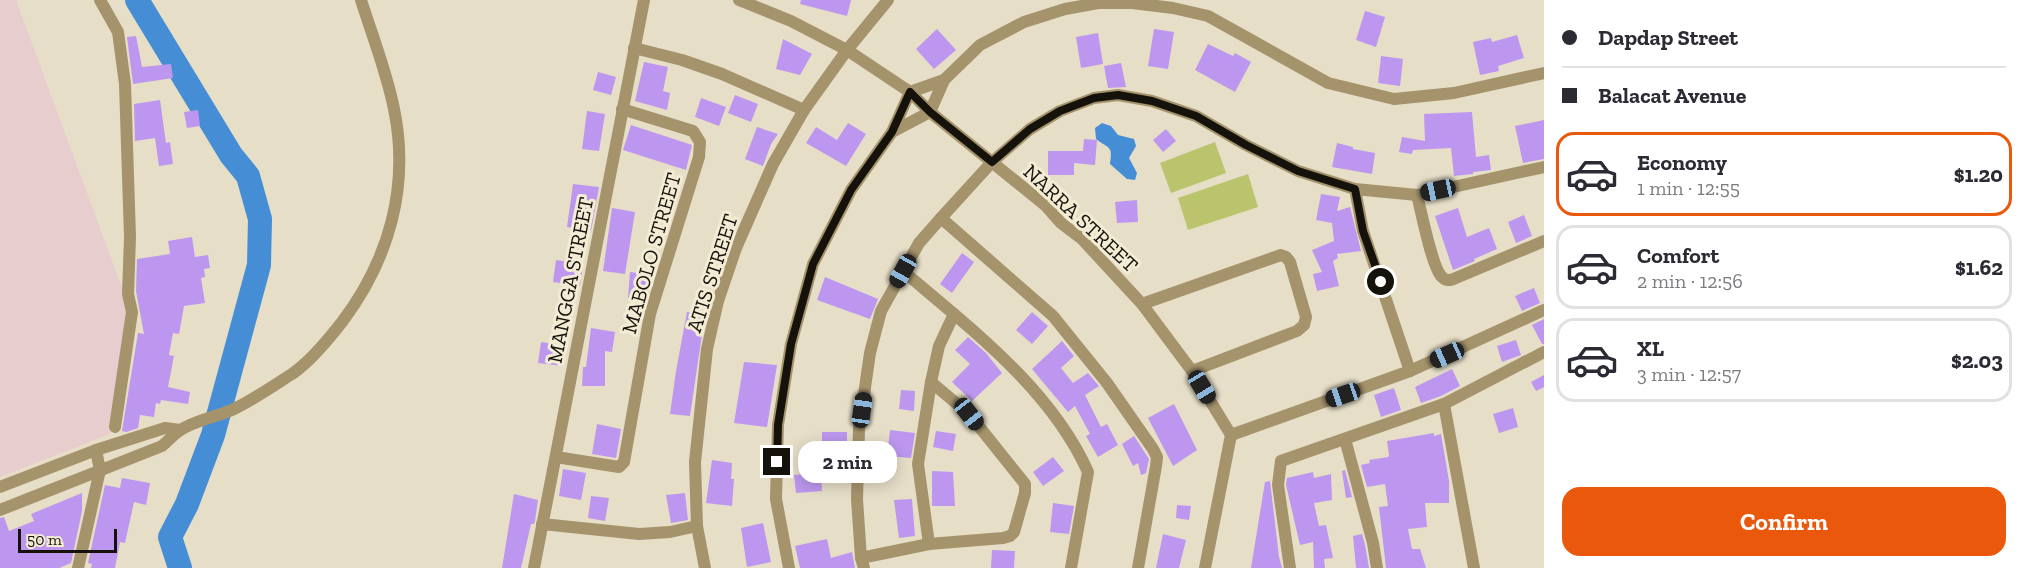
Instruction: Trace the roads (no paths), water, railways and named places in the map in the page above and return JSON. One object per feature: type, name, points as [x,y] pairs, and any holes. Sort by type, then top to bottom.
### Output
[{"type":"street","points":[[100,0],[118,32],[125,84],[130,225],[128,294],[132,312],[115,428]]},
{"type":"street","points":[[0,510],[162,446],[184,428],[234,409],[294,372],[330,338],[354,306],[373,276],[384,251],[394,216],[400,178],[399,144],[394,108],[361,0]]},
{"type":"street","name":"MANGGA STREET","points":[[534,568],[644,0]]},
{"type":"street","name":"NARRA STREET","points":[[740,0],[791,21],[847,50],[910,92],[930,112],[1083,239],[1142,304],[1192,371],[1231,435]]},
{"type":"street","name":"ATIS STREET","points":[[705,568],[697,526],[695,462],[707,349],[718,301],[736,248],[773,164],[804,111],[847,50],[888,0]]},
{"type":"street","points":[[892,132],[930,112],[944,80],[980,45],[1024,22],[1065,9],[1098,3],[1152,5],[1208,16],[1328,83],[1394,99],[1454,93],[1544,72]]},
{"type":"street","points":[[634,48],[682,60],[722,74],[804,111]]},
{"type":"street","points":[[789,568],[776,499],[778,425],[791,344],[813,264],[851,190],[892,132],[910,92],[944,80]]},
{"type":"street","points":[[931,382],[969,414],[1025,484],[1025,493],[1014,532],[1010,536],[929,544],[863,563],[857,499],[859,429],[870,353],[881,310],[919,243],[992,162],[1030,129],[1060,111],[1094,98],[1118,95],[1152,101],[1196,116],[1298,171],[1355,189],[1418,195],[1544,167]]},
{"type":"street","name":"MABOLO STREET","points":[[556,457],[619,467],[624,462],[650,314],[699,157],[700,142],[693,131],[622,109]]},
{"type":"street","points":[[1355,189],[1363,231],[1410,371]]},
{"type":"street","points":[[1418,195],[1431,249],[1440,275],[1444,279],[1451,280],[1544,241]]},
{"type":"street","points":[[941,218],[1053,316],[1107,383],[1153,449],[1157,457],[1156,466],[1138,568]]},
{"type":"street","points":[[1142,304],[1281,255],[1290,262],[1306,317],[1304,325],[1297,332],[1192,371]]},
{"type":"street","points":[[903,271],[1008,361],[1051,412],[1083,460],[1088,472],[1071,568]]},
{"type":"street","points":[[1205,568],[1231,435],[1410,371],[1544,309]]},
{"type":"street","points":[[929,544],[918,464],[939,346],[954,314]]},
{"type":"street","points":[[1290,568],[1278,485],[1281,461],[1444,404],[1544,352]]},
{"type":"street","points":[[1444,404],[1474,568]]},
{"type":"street","points":[[0,487],[96,450],[165,428],[184,428]]},
{"type":"street","points":[[1345,439],[1373,543],[1377,568]]},
{"type":"street","points":[[75,567],[100,470],[96,450]]},
{"type":"street","points":[[542,524],[639,534],[670,532],[697,526]]},
{"type":"water","points":[[1102,123],[1111,126],[1118,135],[1134,139],[1136,146],[1129,158],[1137,173],[1135,180],[1127,179],[1110,164],[1110,150],[1096,139],[1095,128]]},
{"type":"waterway","points":[[137,0],[231,155],[248,176],[260,219],[259,265],[213,435],[187,504],[170,537],[180,568]]}]
